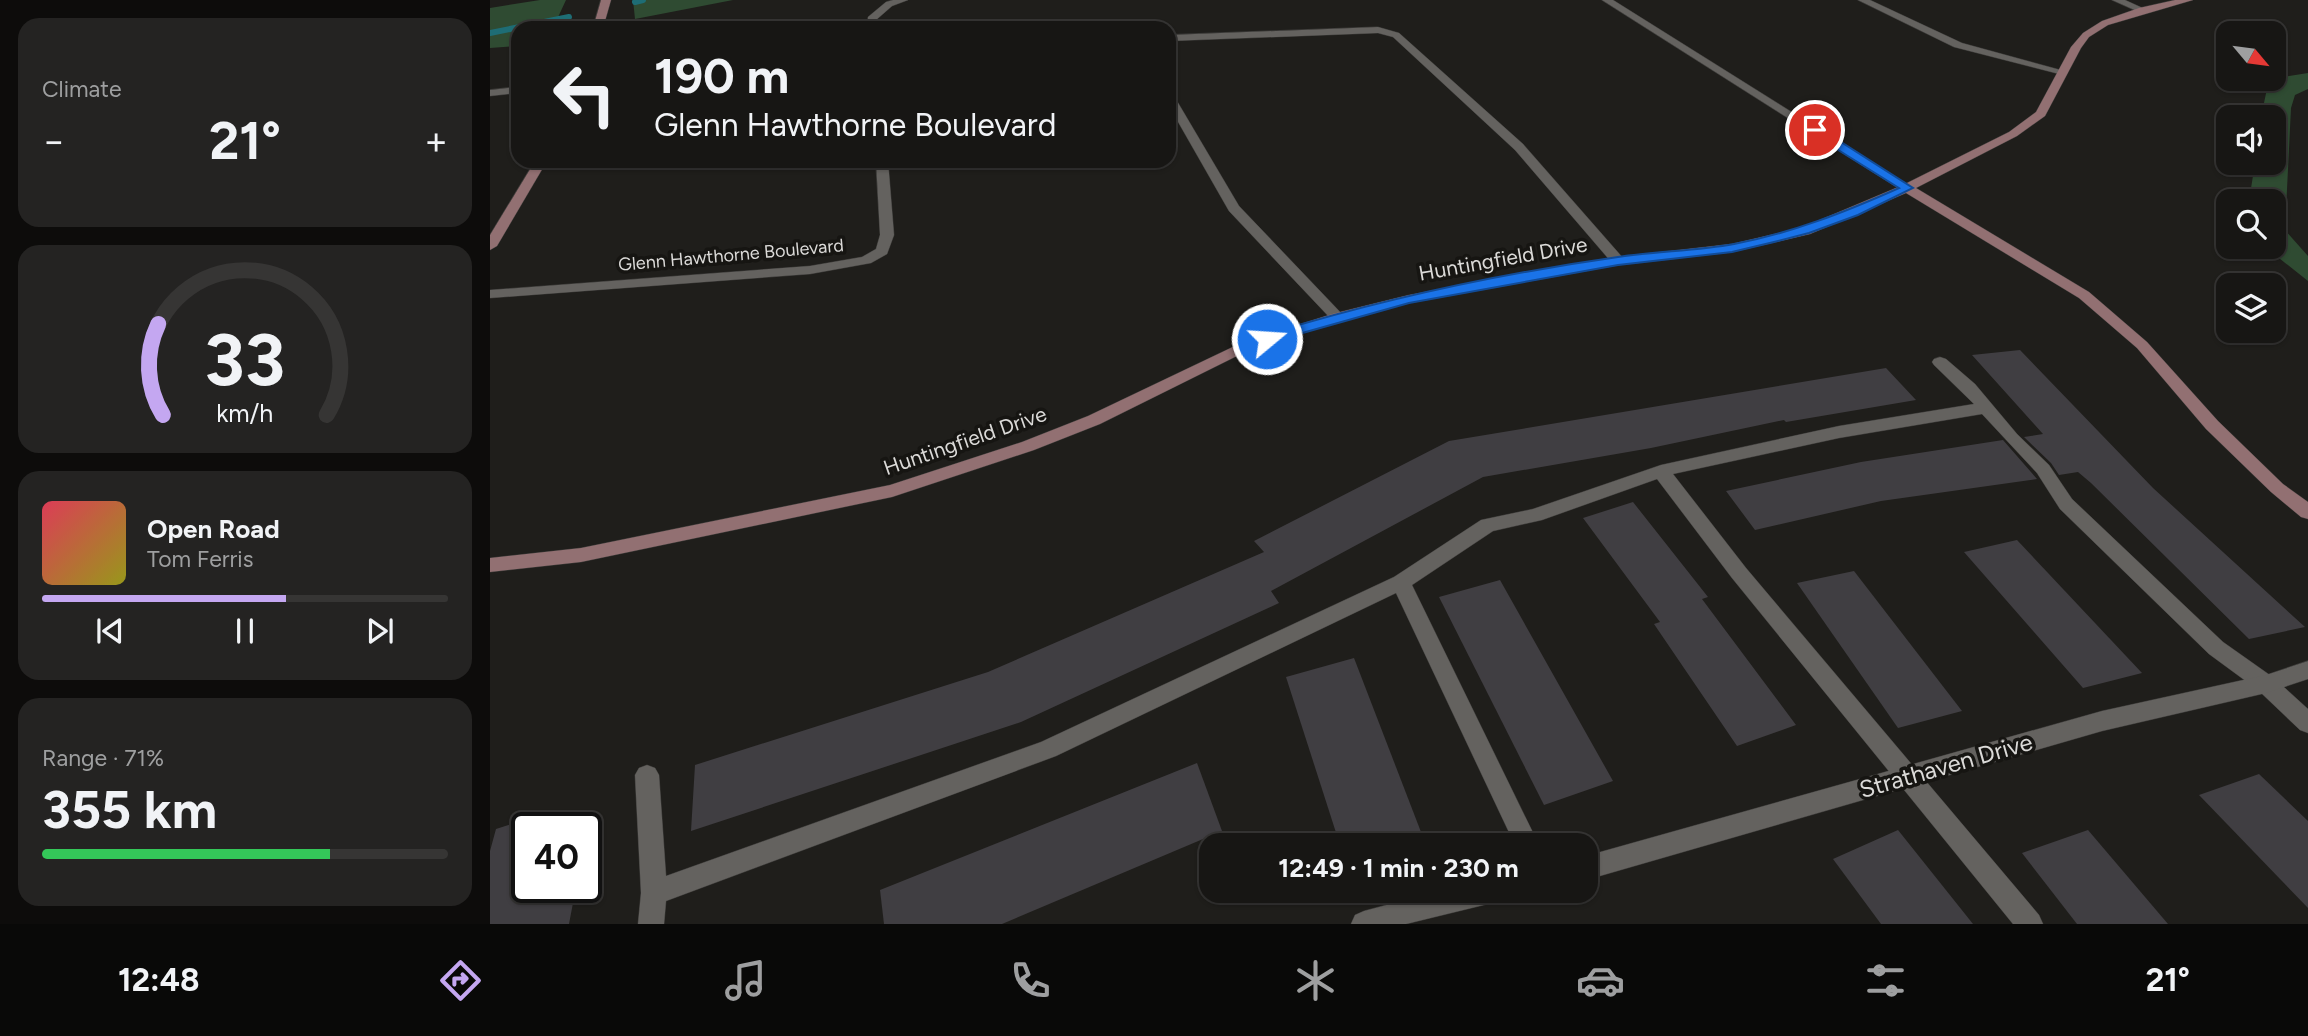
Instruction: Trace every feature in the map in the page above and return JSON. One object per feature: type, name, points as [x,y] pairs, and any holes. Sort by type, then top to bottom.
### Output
[{"type":"street","points":[[600,21],[606,0]]},
{"type":"street","points":[[871,21],[889,4],[903,0]]},
{"type":"street","points":[[1607,0],[2084,295],[2142,345],[2212,425],[2277,488],[2308,512]]},
{"type":"street","points":[[1863,0],[1958,45],[2063,72]]},
{"type":"street","points":[[2117,0],[2142,10]]},
{"type":"street","name":"Huntingfield Drive","points":[[490,565],[581,555],[892,491],[1028,446],[1094,419],[1244,346],[1336,317],[1409,299],[1618,261],[1732,248],[1774,239],[1842,217],[1908,188],[2012,134],[2041,114],[2086,35],[2105,23],[2142,10],[2188,0]]},
{"type":"street","points":[[1176,38],[1378,30],[1395,35],[1519,147],[1618,261]]},
{"type":"street","points":[[490,93],[511,91]]},
{"type":"street","points":[[1176,108],[1234,208],[1336,317]]},
{"type":"street","points":[[490,246],[537,168]]},
{"type":"street","name":"Glenn Hawthorne Boulevard","points":[[490,294],[810,270],[866,260],[882,251],[887,235],[882,168]]},
{"type":"street","points":[[1940,362],[1969,388],[1984,408],[2043,469],[2067,504],[2216,648],[2266,684],[2308,723]]},
{"type":"street","points":[[654,893],[1048,749],[1401,582],[1488,525],[1535,515],[1661,471],[1839,432],[1984,408]]},
{"type":"street","points":[[1661,471],[1748,584],[2031,924]]},
{"type":"street","points":[[1401,582],[1521,833]]},
{"type":"street","name":"Strathaven Drive","points":[[1598,865],[2102,721],[2266,684],[2308,670]]},
{"type":"street","points":[[647,775],[654,893],[651,924]]},
{"type":"street","points":[[1364,924],[1441,903]]},
{"type":"green space","points":[[540,0],[566,0],[556,21],[511,21],[511,46],[490,48],[490,8]]},
{"type":"green space","points":[[633,0],[733,0],[635,19]]},
{"type":"green space","points":[[2308,73],[2308,89],[2295,95],[2291,108],[2286,210],[2286,189],[2251,189],[2253,175],[2286,175],[2286,105],[2264,105],[2267,91],[2286,91],[2286,77]]},
{"type":"green space","points":[[2286,231],[2308,256],[2308,281],[2280,259],[2286,259]]},
{"type":"building","points":[[2020,350],[2153,488],[2305,627],[2249,639],[2091,483],[2078,472],[2059,475],[2051,463],[2024,437],[2043,434],[1972,355]]},
{"type":"building","points":[[1886,368],[1916,400],[1786,422],[1784,420],[1651,448],[1483,477],[1271,591],[1279,603],[1021,722],[691,831],[695,765],[988,672],[1264,552],[1254,541],[1449,441]]},
{"type":"building","points":[[2003,440],[2037,479],[1881,501],[1755,530],[1726,491],[1861,462]]},
{"type":"building","points":[[1633,502],[1708,597],[1702,599],[1796,725],[1737,746],[1654,624],[1660,622],[1583,518]]},
{"type":"building","points":[[2017,540],[2142,673],[2083,688],[1964,552]]},
{"type":"building","points":[[1854,571],[1962,711],[1898,728],[1797,583]]},
{"type":"building","points":[[1500,580],[1613,781],[1544,805],[1439,597]]},
{"type":"building","points":[[1354,658],[1421,833],[1336,833],[1286,677]]},
{"type":"building","points":[[1197,763],[1222,831],[1199,833],[1199,841],[1002,924],[884,924],[880,890]]},
{"type":"building","points":[[2259,774],[2308,821],[2308,908],[2199,795]]},
{"type":"building","points":[[511,824],[511,903],[573,903],[569,924],[490,924],[490,851],[496,829]]},
{"type":"building","points":[[1898,830],[1973,924],[1881,924],[1833,859]]},
{"type":"building","points":[[2088,830],[2168,924],[2077,924],[2022,853]]},
{"type":"waterway","points":[[635,2],[643,0]]},
{"type":"waterway","points":[[549,21],[569,17]]},
{"type":"waterway","points":[[490,33],[511,29]]},
{"type":"route","points":[[1267,339],[1336,317],[1409,299],[1618,261],[1732,248],[1774,239],[1805,231],[1908,188],[1815,130]]}]
